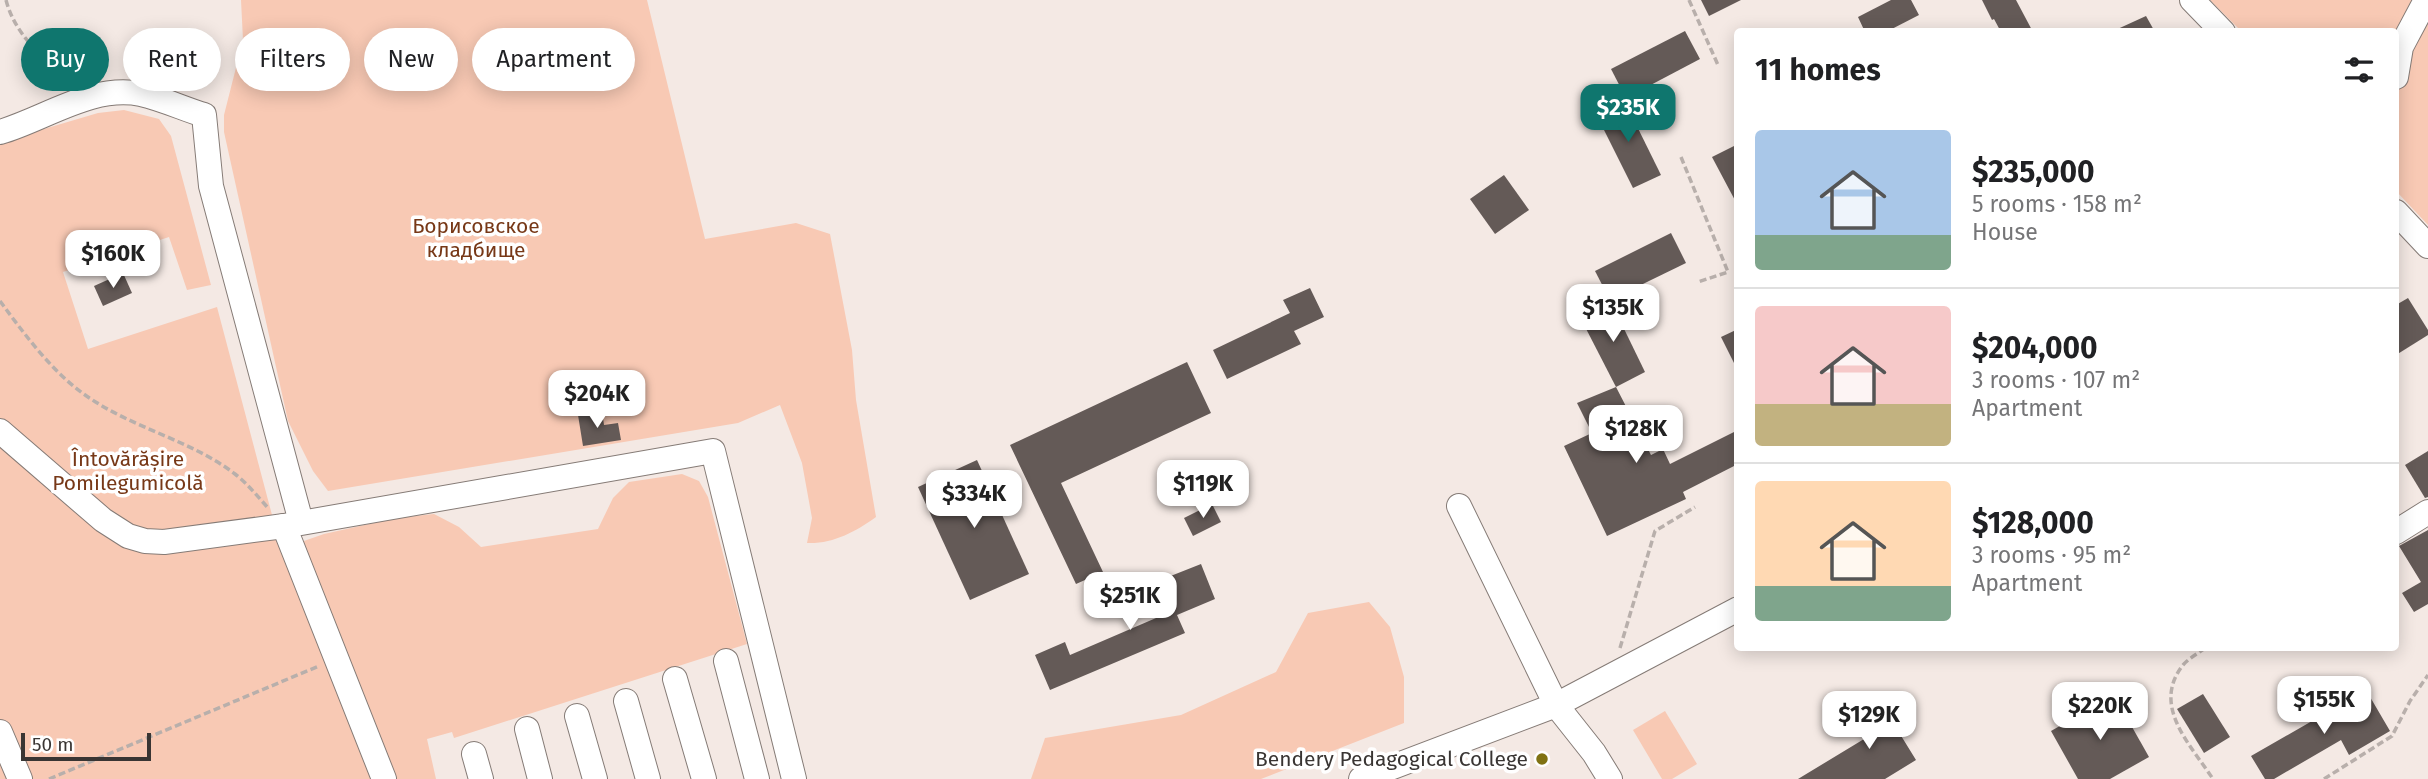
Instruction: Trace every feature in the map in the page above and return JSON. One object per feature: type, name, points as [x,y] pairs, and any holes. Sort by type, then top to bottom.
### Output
[{"type":"street","points":[[2192,0],[2219,28]]},
{"type":"street","points":[[2399,59],[2401,47],[2426,0]]},
{"type":"street","points":[[0,132],[42,118],[65,106],[121,92],[142,94],[204,115],[211,186],[293,524],[338,658],[384,779]]},
{"type":"street","points":[[0,431],[103,520],[128,536],[145,541],[164,542],[293,524],[713,451],[794,779]]},
{"type":"street","points":[[1459,506],[1556,705],[1594,753],[1610,779]]},
{"type":"street","points":[[2399,530],[2428,512]]},
{"type":"street","points":[[1361,779],[1556,705],[1734,611]]},
{"type":"street","points":[[726,661],[758,779]]},
{"type":"street","points":[[675,679],[704,779]]},
{"type":"street","points":[[626,701],[648,779]]},
{"type":"street","points":[[577,716],[594,779]]},
{"type":"street","points":[[527,729],[540,779]]},
{"type":"street","points":[[0,732],[20,779]]},
{"type":"street","points":[[474,754],[481,779]]},
{"type":"path","points":[[6,0],[9,12],[36,51],[64,73],[104,95]]},
{"type":"path","points":[[1689,0],[1718,65]]},
{"type":"path","points":[[1681,157],[1728,272],[1698,282]]},
{"type":"path","points":[[0,301],[50,362],[80,392],[120,416],[224,466],[293,524]]},
{"type":"path","points":[[1612,674],[1655,531],[1695,507]]},
{"type":"path","points":[[2201,651],[2184,665],[2172,687],[2169,703],[2176,722],[2213,779]]},
{"type":"path","points":[[49,779],[338,658]]},
{"type":"path","points":[[2324,779],[2392,736],[2410,701],[2428,675]]},
{"type":"green space","name":"Борисовское кладбище","points":[[241,0],[647,0],[705,239],[796,223],[830,234],[852,350],[856,400],[876,517],[843,536],[807,543],[812,518],[802,463],[780,405],[738,423],[328,491],[313,471],[288,421],[224,132],[224,115],[235,72],[235,91],[350,91],[350,28],[242,28]]},
{"type":"green space","points":[[2210,0],[2428,0],[2428,225],[2399,194],[2399,28],[2238,28]]},
{"type":"green space","name":"Întovărășire Pomilegumicolă","points":[[124,110],[159,119],[171,136],[211,285],[187,290],[169,237],[63,272],[88,349],[217,307],[281,549],[324,534],[396,518],[434,514],[459,527],[481,547],[598,529],[613,498],[629,482],[682,474],[699,481],[708,497],[747,644],[454,738],[452,732],[427,739],[436,779],[0,779],[0,142],[98,113]]},
{"type":"green space","points":[[1369,602],[1390,627],[1404,677],[1404,723],[1261,779],[1031,779],[1045,738],[1181,715],[1276,672],[1308,613]]},
{"type":"green space","points":[[1665,711],[1697,764],[1672,779],[1662,779],[1633,730]]},
{"type":"building","points":[[1701,0],[1741,0],[1709,16]]},
{"type":"building","points":[[1891,0],[1911,0],[1919,15],[1894,28],[1863,28],[1858,17]]},
{"type":"building","points":[[1982,0],[2016,0],[2031,28],[1999,28],[1994,19],[1992,20]]},
{"type":"building","points":[[2146,16],[2153,28],[2120,28]]},
{"type":"building","points":[[1685,31],[1700,59],[1626,98],[1611,69]]},
{"type":"building","points":[[1624,100],[1661,175],[1633,188],[1596,114]]},
{"type":"building","points":[[1734,146],[1734,198],[1712,157]]},
{"type":"building","points":[[1504,175],[1529,210],[1495,234],[1470,199]]},
{"type":"building","points":[[1671,233],[1686,263],[1610,300],[1595,271]]},
{"type":"building","points":[[123,273],[132,293],[103,306],[94,286]]},
{"type":"building","points":[[1310,288],[1324,317],[1294,331],[1301,344],[1227,379],[1213,350],[1290,313],[1283,300]]},
{"type":"building","points":[[2408,298],[2428,330],[2428,335],[2399,353],[2399,303]]},
{"type":"building","points":[[1610,300],[1645,372],[1616,387],[1580,317]]},
{"type":"building","points":[[1734,331],[1734,363],[1721,337]]},
{"type":"building","points":[[1187,362],[1211,413],[1061,483],[1103,572],[1076,584],[1010,445]]},
{"type":"building","points":[[1616,387],[1651,455],[1663,449],[1670,464],[1734,432],[1734,466],[1683,492],[1686,499],[1607,536],[1564,446],[1592,433],[1577,403]]},
{"type":"building","points":[[602,411],[604,425],[618,423],[621,440],[583,446],[578,415]]},
{"type":"building","points":[[2428,451],[2428,497],[2425,498],[2405,465]]},
{"type":"building","points":[[977,460],[1029,574],[970,600],[918,487]]},
{"type":"building","points":[[1212,504],[1221,522],[1193,536],[1184,518]]},
{"type":"building","points":[[2428,530],[2428,604],[2414,612],[2402,593],[2421,582],[2399,546]]},
{"type":"building","points":[[1201,564],[1215,599],[1177,615],[1185,633],[1050,690],[1035,655],[1065,642],[1070,655],[1170,612],[1158,581]]},
{"type":"building","points":[[2366,690],[2390,731],[2349,755],[2341,740],[2274,779],[2265,779],[2251,756]]},
{"type":"building","points":[[2203,694],[2230,737],[2204,753],[2177,709]]},
{"type":"building","points":[[2114,695],[2149,757],[2110,779],[2078,779],[2051,731]]},
{"type":"building","points":[[1879,700],[1916,760],[1885,779],[1798,779],[1869,736],[1855,714]]},
{"type":"place","name":"Bendery Pedagogical College","points":[[1542,759]]}]
